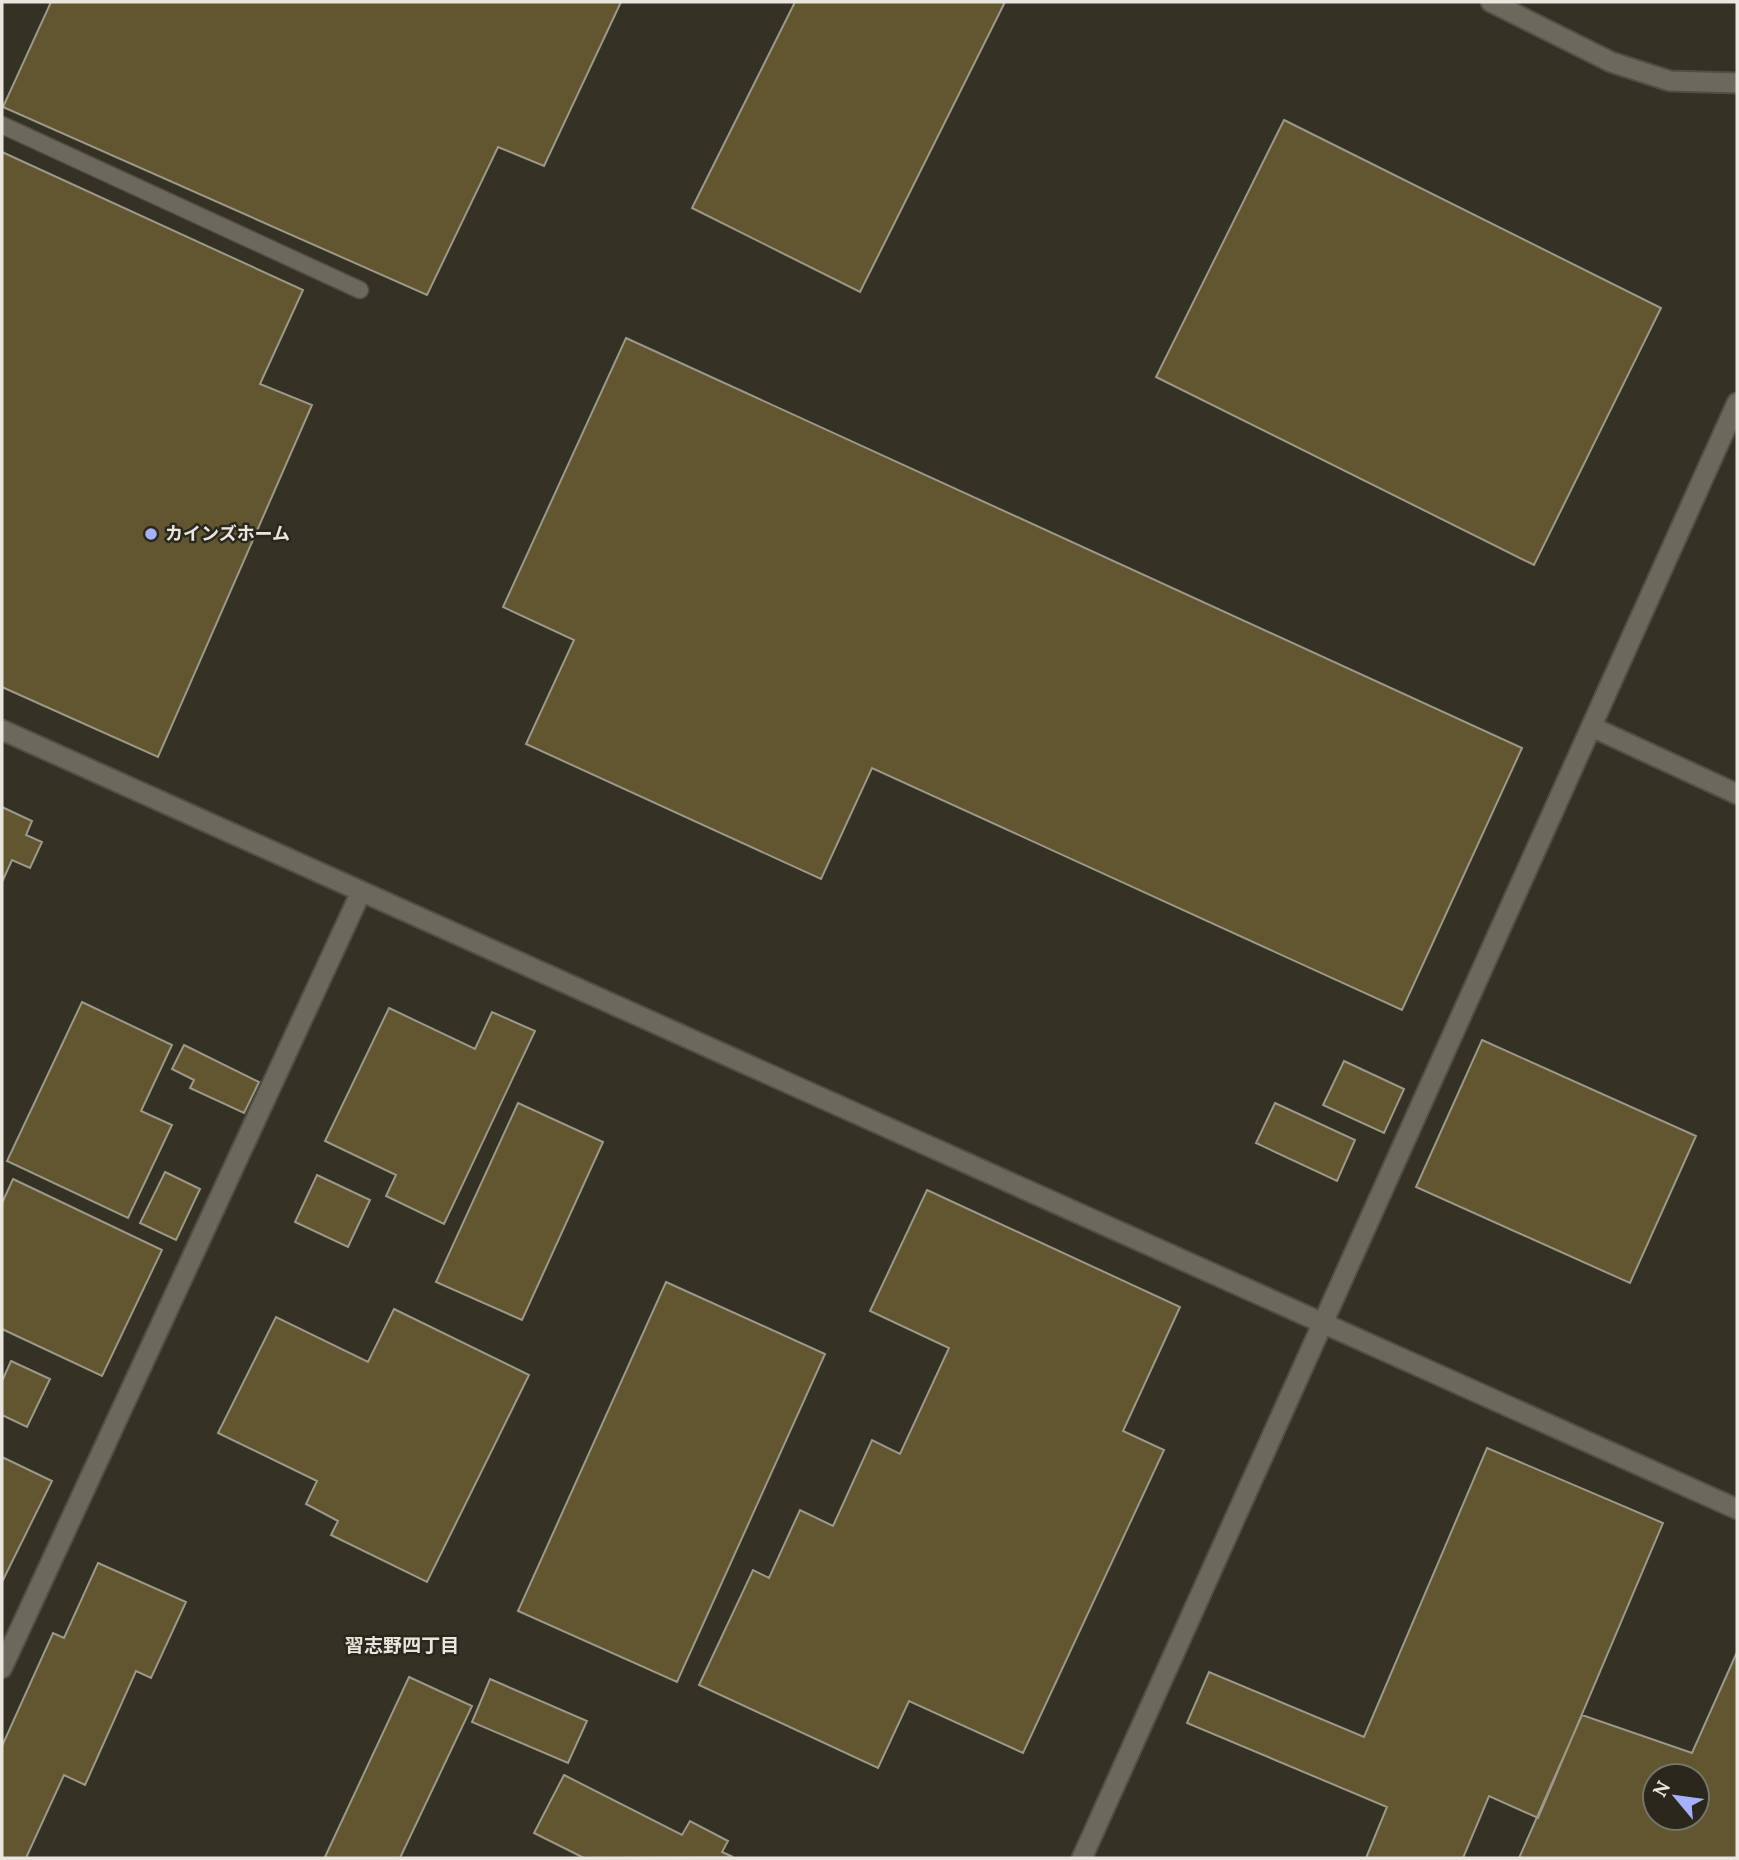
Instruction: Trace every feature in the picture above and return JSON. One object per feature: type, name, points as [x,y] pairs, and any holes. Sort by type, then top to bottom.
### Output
[{"type":"street","points":[[1491,2],[1611,62],[1670,81],[1737,83]]},
{"type":"street","points":[[1082,1858],[1737,403]]},
{"type":"street","points":[[1591,727],[1737,794]]},
{"type":"street","points":[[2,730],[1737,1509]]},
{"type":"street","points":[[2,1668],[361,892]]},
{"type":"lane","points":[[2,125],[360,290]]},
{"type":"building","points":[[51,2],[621,2],[544,166],[498,147],[427,295],[3,107]]},
{"type":"building","points":[[795,2],[1005,2],[860,292],[692,208]]},
{"type":"building","points":[[1284,120],[1661,308],[1534,565],[1156,377]]},
{"type":"building","points":[[2,152],[303,290],[260,384],[312,405],[158,757],[2,687]]},
{"type":"building","points":[[626,338],[1522,748],[1402,1010],[872,768],[821,879],[526,744],[574,640],[503,607]]},
{"type":"building","points":[[2,807],[32,821],[26,835],[42,842],[30,868],[12,860],[2,882]]},
{"type":"building","points":[[82,1002],[172,1045],[141,1111],[172,1125],[128,1218],[7,1161]]},
{"type":"building","points":[[389,1008],[475,1049],[492,1012],[535,1031],[444,1224],[386,1196],[396,1175],[325,1141]]},
{"type":"building","points":[[1482,1040],[1696,1136],[1630,1283],[1416,1187]]},
{"type":"building","points":[[184,1045],[259,1082],[244,1113],[190,1088],[194,1080],[172,1069]]},
{"type":"building","points":[[1344,1061],[1404,1089],[1384,1133],[1323,1105]]},
{"type":"building","points":[[518,1103],[603,1142],[522,1320],[436,1282]]},
{"type":"building","points":[[1275,1103],[1355,1140],[1337,1181],[1256,1143]]},
{"type":"building","points":[[165,1172],[200,1189],[176,1240],[140,1223]]},
{"type":"building","points":[[317,1175],[370,1200],[348,1247],[295,1222]]},
{"type":"building","points":[[13,1179],[162,1250],[102,1376],[2,1329],[2,1203]]},
{"type":"building","points":[[927,1190],[1180,1307],[1123,1431],[1164,1450],[1023,1753],[909,1701],[878,1768],[699,1685],[753,1570],[769,1578],[800,1510],[833,1526],[872,1440],[900,1454],[949,1348],[870,1311]]},
{"type":"building","points":[[666,1282],[825,1354],[677,1682],[518,1611]]},
{"type":"building","points":[[394,1309],[529,1375],[427,1582],[331,1535],[338,1521],[306,1504],[317,1481],[218,1433],[276,1317],[368,1362]]},
{"type":"building","points":[[11,1361],[50,1379],[27,1427],[2,1415],[2,1381]]},
{"type":"building","points":[[1487,1448],[1663,1523],[1538,1818],[1489,1796],[1463,1858],[1366,1858],[1387,1807],[1187,1723],[1209,1672],[1364,1737]]},
{"type":"building","points":[[2,1457],[52,1481],[2,1582]]},
{"type":"building","points":[[98,1563],[186,1602],[151,1678],[136,1671],[85,1785],[64,1775],[26,1858],[2,1858],[2,1746],[53,1633],[64,1638]]},
{"type":"building","points":[[1737,1652],[1737,1858],[1519,1858],[1582,1715],[1692,1753]]},
{"type":"building","points":[[409,1677],[472,1706],[400,1858],[325,1857]]},
{"type":"building","points":[[490,1679],[587,1721],[568,1763],[472,1722]]},
{"type":"building","points":[[564,1775],[682,1835],[690,1821],[728,1841],[722,1852],[733,1857],[584,1858],[534,1833]]},
{"type":"place","name":"カインズホーム","points":[[151,534]]},
{"type":"district","name":"習志野四丁目","points":[[402,1645]]}]
